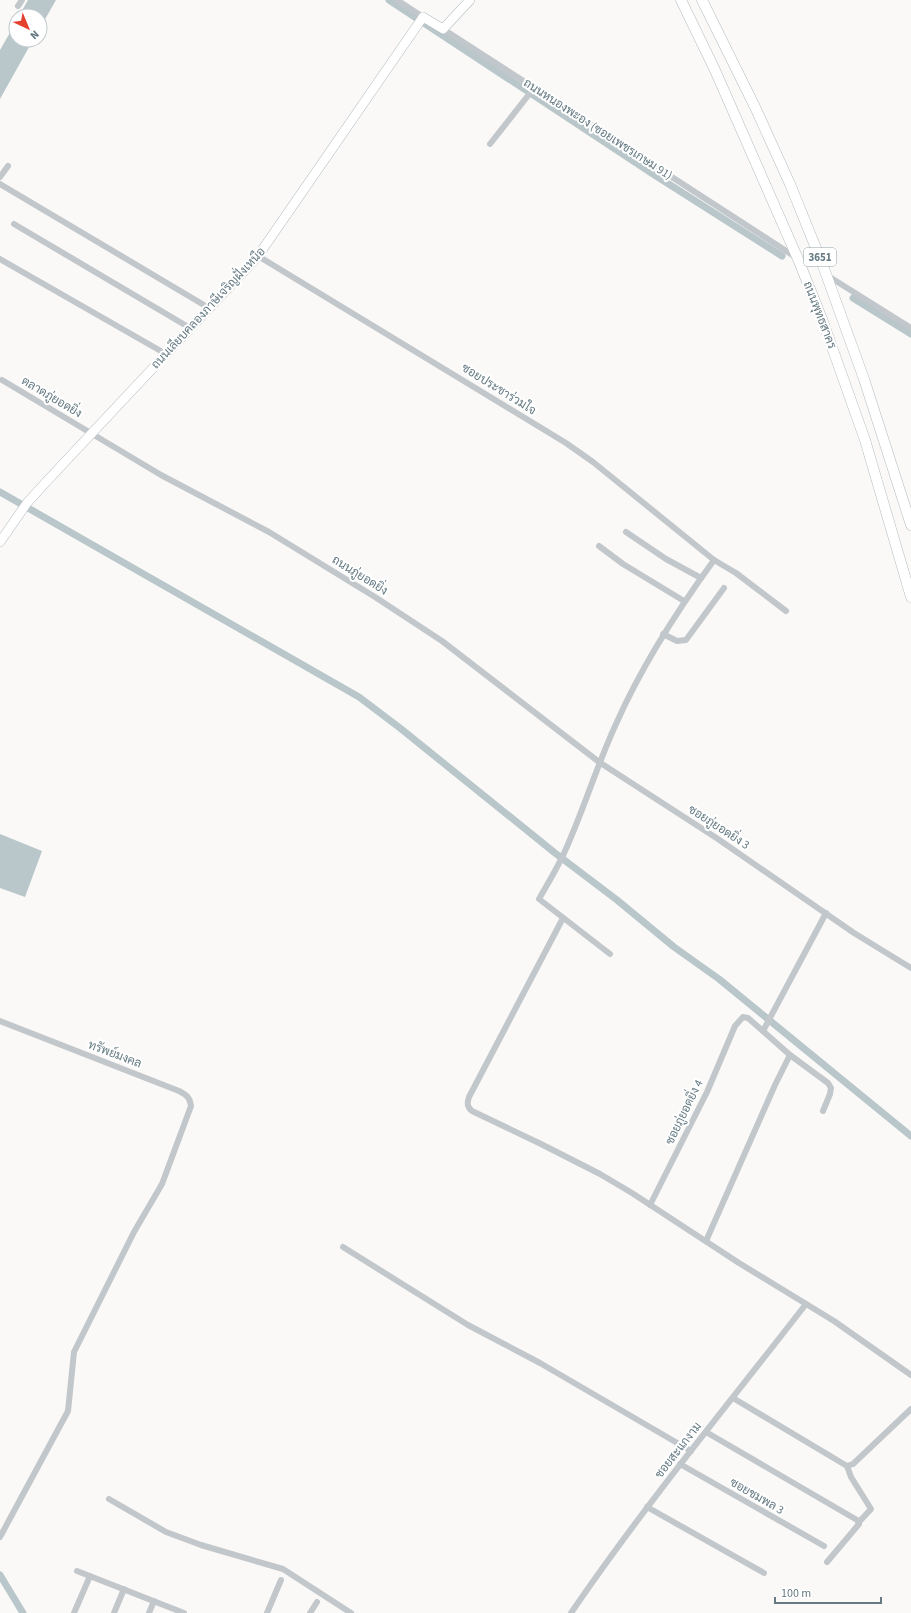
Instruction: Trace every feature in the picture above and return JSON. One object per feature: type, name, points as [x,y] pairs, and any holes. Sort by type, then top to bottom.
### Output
[{"type":"main road","points":[[443,29],[469,0]]},
{"type":"main road","name":"ถนนพุทธสาคร","points":[[681,0],[714,68],[798,259],[824,325],[861,430],[911,597]]},
{"type":"main road","name":"ถนนพุทธสาคร","points":[[702,0],[755,107],[790,184],[826,275],[864,379],[911,525]]},
{"type":"main road","name":"ถนนหนองพะอง (ซอยเพชรเกษม 91)","points":[[423,17],[443,29]]},
{"type":"main road","name":"ถนนเลียบคลองภาษีเจริญฝั่งเหนือ","points":[[0,542],[27,503],[258,256],[423,17]]},
{"type":"street","points":[[18,6],[22,0]]},
{"type":"street","name":"ถนนหนองพะอง (ซอยเพชรเกษม 91)","points":[[397,0],[423,17]]},
{"type":"street","name":"ถนนหนองพะอง (ซอยเพชรเกษม 91)","points":[[443,29],[798,259]]},
{"type":"street","points":[[490,144],[534,88]]},
{"type":"street","points":[[0,177],[8,166]]},
{"type":"street","points":[[0,184],[209,308]]},
{"type":"street","points":[[14,224],[190,328]]},
{"type":"street","name":"ซอยประชาร่วมใจ","points":[[258,256],[566,443],[596,464],[714,560],[736,574],[786,611]]},
{"type":"street","points":[[0,259],[166,354]]},
{"type":"street","points":[[826,275],[911,328]]},
{"type":"street","name":"ตลาดภู่ยอดยิ่ง","points":[[2,380],[92,433]]},
{"type":"street","name":"ถนนภู่ยอดยิ่ง","points":[[92,433],[161,475],[270,532],[375,597],[442,641],[599,762]]},
{"type":"street","points":[[626,532],[666,560],[701,578]]},
{"type":"street","points":[[599,546],[623,564],[684,601]]},
{"type":"street","points":[[610,954],[539,899],[565,851],[616,722],[663,634],[684,601],[714,560]]},
{"type":"street","points":[[663,634],[677,641],[686,640],[724,588]]},
{"type":"street","name":"ซอยภู่ยอดยิ่ง 3","points":[[599,762],[718,839],[854,933],[911,968]]},
{"type":"street","points":[[823,1111],[831,1088],[828,1083],[790,1055],[763,1031],[826,914]]},
{"type":"street","points":[[563,918],[469,1097],[467,1102],[468,1108],[600,1174],[834,1321],[911,1375]]},
{"type":"street","name":"ซอยภู่ยอดยิ่ง 4","points":[[650,1205],[707,1092],[735,1026],[743,1017],[748,1018],[763,1031]]},
{"type":"street","name":"ทรัพย์มงคล","points":[[0,1021],[186,1095],[190,1099],[191,1106],[160,1187],[134,1232],[74,1352],[68,1411],[0,1537]]},
{"type":"street","points":[[706,1241],[775,1085],[790,1055]]},
{"type":"street","points":[[343,1247],[462,1322],[540,1363],[691,1451]]},
{"type":"street","name":"ซอยสะแกงาม","points":[[571,1613],[611,1554],[806,1304]]},
{"type":"street","points":[[733,1398],[848,1466],[851,1477],[871,1509],[827,1562]]},
{"type":"street","points":[[848,1466],[853,1464],[911,1409]]},
{"type":"street","points":[[706,1432],[859,1522]]},
{"type":"street","name":"ซอยชมพล 3","points":[[680,1464],[824,1546]]},
{"type":"street","points":[[109,1499],[166,1532],[201,1545],[283,1569],[352,1613]]},
{"type":"street","points":[[647,1507],[764,1574]]},
{"type":"street","points":[[77,1570],[184,1613]]},
{"type":"street","points":[[74,1613],[90,1576]]},
{"type":"street","points":[[267,1613],[282,1580]]},
{"type":"street","points":[[114,1613],[124,1589]]},
{"type":"street","points":[[149,1613],[154,1601]]},
{"type":"street","points":[[310,1613],[317,1602]]},
{"type":"shaded area","points":[[28,0],[56,0],[48,14],[48,8],[24,8]]},
{"type":"shaded area","points":[[8,36],[8,48],[29,48],[0,99],[0,50]]},
{"type":"shaded area","points":[[0,834],[42,851],[25,897],[0,888]]},
{"type":"waterway","points":[[389,0],[653,174],[782,256]]},
{"type":"waterway","points":[[853,298],[911,334]]},
{"type":"waterway","points":[[0,492],[359,697],[400,728],[555,853],[617,900],[674,947],[719,979],[911,1136]]},
{"type":"waterway","points":[[0,1575],[23,1613]]}]
